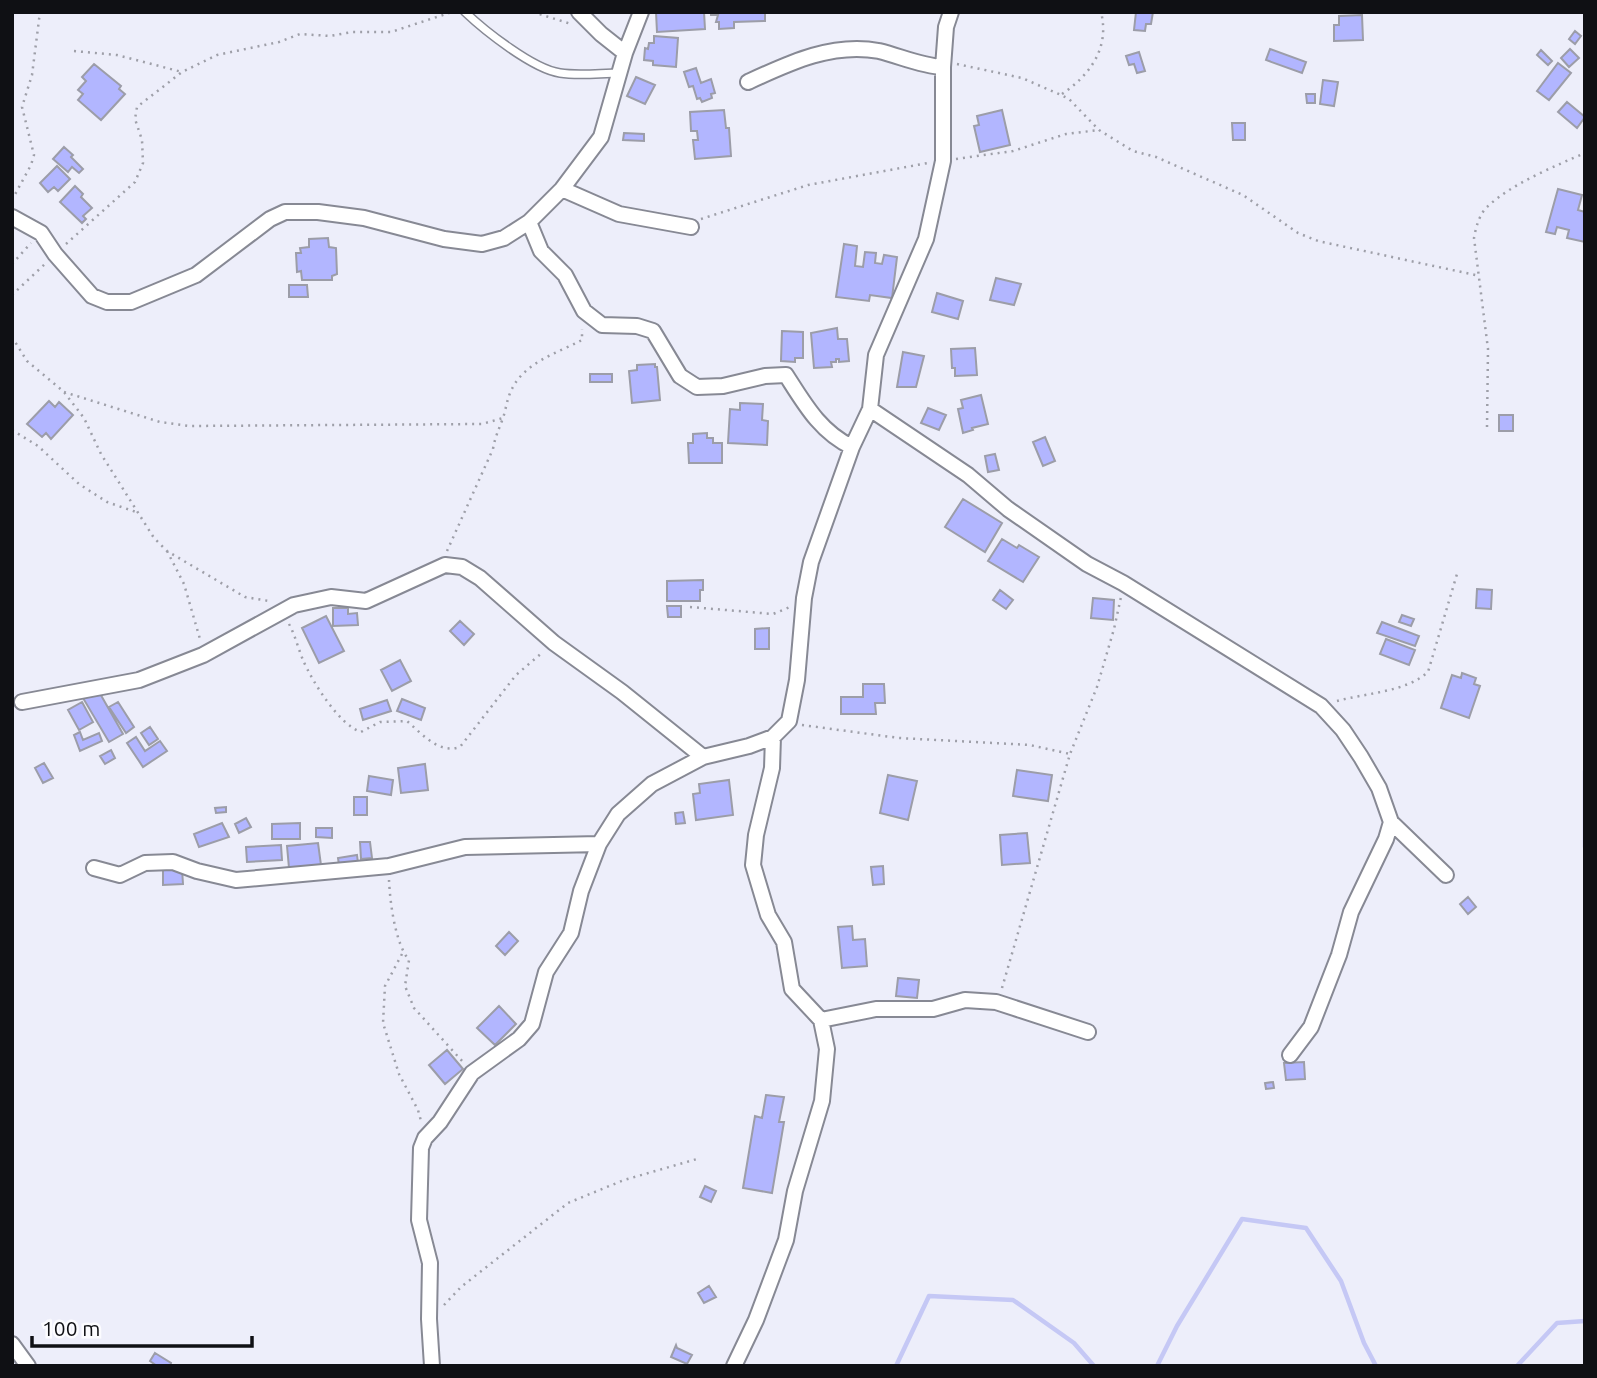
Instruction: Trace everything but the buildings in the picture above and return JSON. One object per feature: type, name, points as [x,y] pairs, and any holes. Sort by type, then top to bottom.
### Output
[{"type":"street","points":[[579,12],[625,53]]},
{"type":"street","points":[[12,217],[41,233],[55,254],[92,296],[107,302],[131,302],[196,275],[270,219],[285,212],[318,212],[364,218],[443,239],[482,244],[504,237],[529,222],[562,189],[601,137],[625,53],[641,12]]},
{"type":"street","points":[[432,1366],[430,1263],[419,1220],[421,1148],[425,1138],[440,1122],[472,1073],[519,1039],[532,1024],[545,972],[571,933],[581,891],[599,844],[618,814],[652,784],[704,757],[773,737],[789,721],[797,680],[804,598],[811,562],[852,447],[870,409],[876,355],[926,239],[943,160],[943,65],[946,27],[951,12]]},
{"type":"street","points":[[748,82],[795,60],[843,49],[877,51],[933,67],[943,65]]},
{"type":"street","points":[[562,189],[619,214],[691,228]]},
{"type":"street","points":[[529,222],[541,251],[565,275],[584,311],[602,325],[637,326],[653,331],[680,376],[697,387],[723,386],[765,376],[786,375],[810,414],[839,441],[852,447]]},
{"type":"street","points":[[870,409],[968,475],[1008,509],[1087,564],[1123,583],[1321,705],[1343,730],[1361,757],[1379,788],[1391,822],[1446,875]]},
{"type":"street","points":[[22,702],[139,680],[202,655],[294,606],[331,597],[366,601],[445,565],[462,567],[480,578],[554,643],[622,692],[704,757]]},
{"type":"street","points":[[734,1366],[786,1240],[795,1191],[821,1101],[827,1049],[821,1020],[792,989],[785,942],[768,915],[753,865],[756,835],[772,768],[773,737]]},
{"type":"street","points":[[1290,1055],[1311,1027],[1339,955],[1351,912],[1386,839],[1391,822]]},
{"type":"street","points":[[94,868],[120,875],[145,863],[173,862],[236,880],[388,866],[465,847],[599,844]]},
{"type":"street","points":[[821,1020],[876,1009],[933,1009],[965,1000],[996,1002],[1088,1032]]},
{"type":"street","points":[[12,1344],[27,1366]]},
{"type":"lane","points":[[464,12],[492,37],[550,70],[561,73],[621,73]]},
{"type":"path","points":[[12,200],[34,155],[22,107],[32,75],[40,12]]},
{"type":"path","points":[[12,295],[135,182],[143,163],[142,139],[135,119],[137,107],[182,72],[217,55],[279,42],[300,34],[330,36],[352,32],[391,32],[452,12]]},
{"type":"path","points":[[533,12],[601,34]]},
{"type":"path","points":[[1061,94],[1077,83],[1100,55],[1103,37],[1101,12]]},
{"type":"path","points":[[74,51],[117,55],[182,72]]},
{"type":"path","points":[[943,65],[1022,78],[1061,94],[1099,130],[1133,151],[1156,157],[1243,195],[1298,233],[1318,241],[1480,276]]},
{"type":"path","points":[[691,228],[698,220],[808,185],[943,160],[1013,151],[1066,134],[1099,130]]},
{"type":"path","points":[[1487,427],[1488,349],[1474,238],[1477,225],[1486,208],[1532,177],[1585,152]]},
{"type":"path","points":[[12,264],[41,233]]},
{"type":"path","points":[[445,565],[448,545],[493,449],[511,390],[519,377],[534,364],[582,340],[584,311]]},
{"type":"path","points":[[12,337],[27,361],[64,392],[84,418],[101,454],[154,538],[167,551],[245,597],[269,601]]},
{"type":"path","points":[[64,392],[160,422],[189,426],[482,424],[503,418]]},
{"type":"path","points":[[12,430],[38,446],[79,484],[107,502],[136,512]]},
{"type":"path","points":[[167,551],[184,584],[200,638],[202,655]]},
{"type":"path","points":[[1321,705],[1404,686],[1419,680],[1428,672],[1457,574]]},
{"type":"path","points":[[996,1002],[1004,983],[1070,754],[1097,687],[1114,629],[1123,583]]},
{"type":"path","points":[[690,607],[773,614],[804,598]]},
{"type":"path","points":[[284,611],[304,661],[323,695],[351,729],[361,732],[380,722],[407,722],[434,745],[450,750],[460,747],[516,675],[554,643]]},
{"type":"path","points":[[789,721],[815,728],[899,738],[1030,745],[1070,754]]},
{"type":"path","points":[[388,866],[390,897],[402,952],[409,960],[405,986],[414,1008],[472,1073]]},
{"type":"path","points":[[402,952],[385,986],[383,1023],[399,1074],[418,1110],[425,1138]]},
{"type":"path","points":[[429,1319],[461,1287],[569,1203],[624,1180],[697,1158]]},
{"type":"waterway","points":[[1585,771],[1585,847]]},
{"type":"waterway","points":[[1157,1366],[1177,1326],[1242,1219],[1306,1228],[1341,1281],[1364,1343],[1376,1366]]},
{"type":"waterway","points":[[896,1366],[929,1296],[1013,1300],[1074,1343],[1094,1366]]},
{"type":"waterway","points":[[1517,1366],[1557,1323],[1585,1321]]}]
